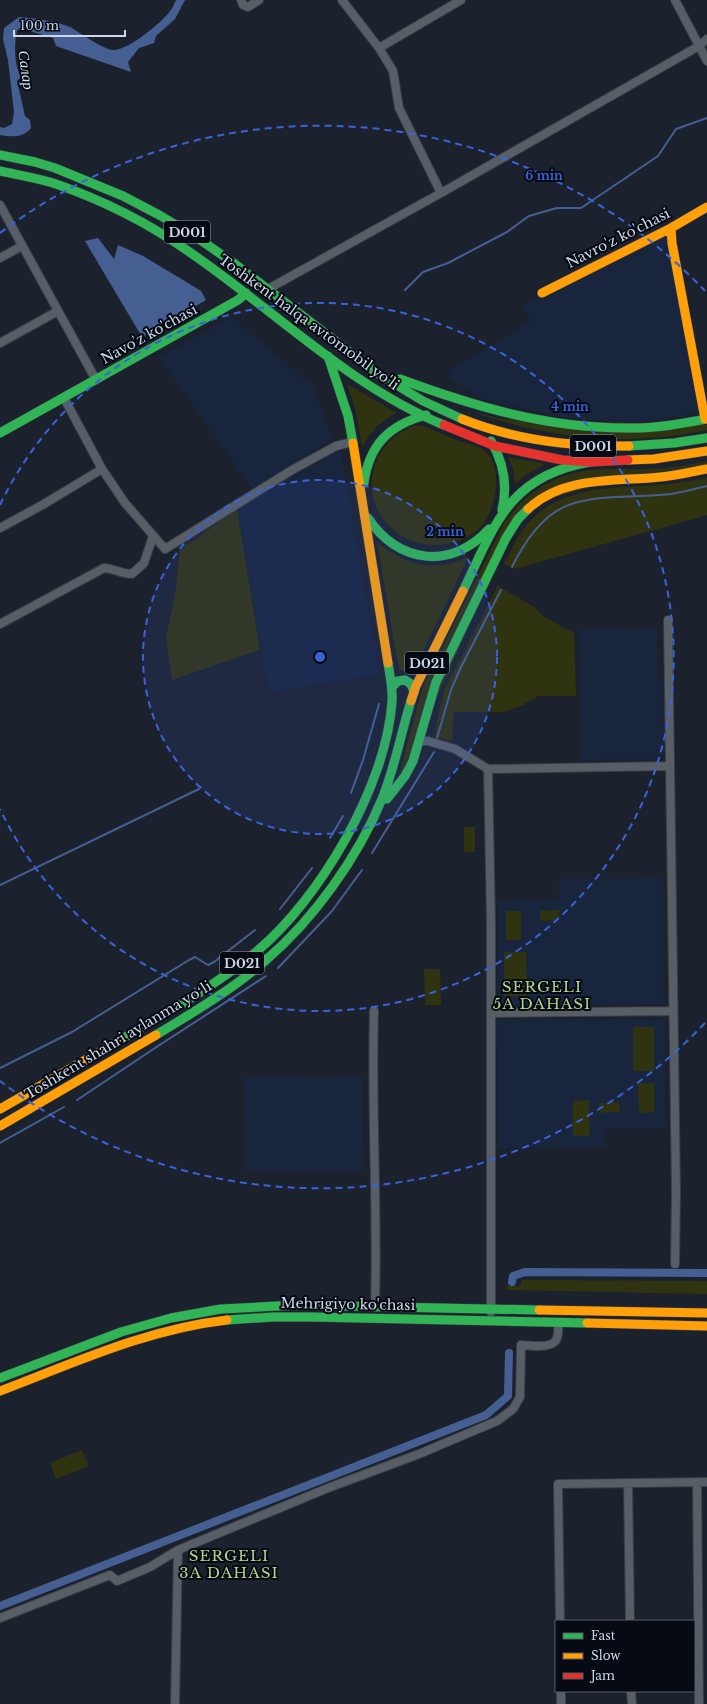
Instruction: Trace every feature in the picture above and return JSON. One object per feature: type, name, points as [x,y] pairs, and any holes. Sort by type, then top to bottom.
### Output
[{"type":"main road","name":"Toshkent halqa avtomobil yo'li","points":[[0,155],[32,161],[60,170],[124,196],[154,212],[197,238],[268,289],[350,354],[386,379],[447,413],[480,426]]},
{"type":"main road","points":[[28,176],[32,161]]},
{"type":"main road","name":"Toshkent halqa avtomobil yo'li","points":[[0,171],[28,176],[55,184],[146,225],[187,250],[373,389],[421,416],[495,446]]},
{"type":"main road","name":"Navro'z ko'chasi","points":[[542,293],[671,228],[707,207]]},
{"type":"main road","points":[[350,354],[395,377],[430,390],[494,411],[541,422],[577,427],[631,430],[669,426],[706,419],[671,228]]},
{"type":"main road","name":"Navo'z ko'chasi","points":[[0,433],[238,300],[246,293]]},
{"type":"main road","name":"Toshkent shahri aylanma yoʻli","points":[[0,1109],[194,995],[242,963],[272,938],[310,894],[339,849],[368,793],[382,752],[391,716],[393,701],[392,687],[364,506],[348,416],[328,356]]},
{"type":"main road","name":"Toshkent shahri aylanma yoʻli","points":[[447,413],[421,416],[408,420],[393,428],[373,450],[368,460],[364,475],[364,506],[371,523],[384,539],[405,551],[429,557],[449,555],[468,548],[498,519],[515,497],[536,479],[565,466],[590,462]]},
{"type":"main road","name":"Toshkent shahri aylanma yoʻli","points":[[0,1126],[142,1044],[229,989],[267,960],[289,938],[326,895],[354,852],[375,814],[394,765],[414,692],[426,664],[498,519],[505,499],[506,484],[502,462],[495,446],[480,426]]},
{"type":"main road","name":"D001","points":[[480,426],[544,441],[594,446],[642,446],[707,438]]},
{"type":"main road","name":"D001","points":[[495,446],[550,458],[590,462],[654,459],[707,451]]},
{"type":"main road","points":[[375,814],[409,768],[415,756],[436,682],[506,538],[525,512],[539,500],[576,484],[598,480],[673,476],[707,469]]},
{"type":"main road","points":[[392,687],[398,681],[405,680],[411,684],[414,692]]},
{"type":"main road","points":[[135,1031],[134,1039],[142,1044]]},
{"type":"main road","points":[[56,1076],[64,1080],[64,1089]]},
{"type":"main road","name":"Mehrigiyo ko'chasi","points":[[0,1378],[130,1329],[196,1313],[277,1306],[707,1313]]},
{"type":"main road","name":"Mehrigiyo ko'chasi","points":[[0,1391],[132,1342],[178,1328],[219,1321],[290,1316],[707,1326]]},
{"type":"street","points":[[241,0],[243,5],[248,7],[259,0]]},
{"type":"street","points":[[342,0],[379,48],[393,71],[399,108],[441,193]]},
{"type":"street","points":[[379,48],[461,0]]},
{"type":"street","points":[[675,0],[707,61]]},
{"type":"street","points":[[268,289],[441,193],[699,46],[707,40]]},
{"type":"street","points":[[0,205],[96,380]]},
{"type":"street","points":[[0,258],[22,246]]},
{"type":"street","points":[[0,343],[58,311]]},
{"type":"street","points":[[64,398],[102,469],[125,503],[165,549],[292,470],[336,446],[352,442]]},
{"type":"street","points":[[0,528],[44,504],[102,469]]},
{"type":"street","points":[[0,624],[104,568],[124,574],[132,574],[144,563],[153,536]]},
{"type":"street","points":[[668,620],[676,1192],[675,1264]]},
{"type":"street","points":[[420,741],[428,741],[455,749],[488,769],[670,766]]},
{"type":"street","points":[[488,769],[491,1013],[491,1320]]},
{"type":"street","points":[[374,1011],[372,1071],[375,1308]]},
{"type":"street","points":[[491,1013],[673,1011]]},
{"type":"street","points":[[0,1618],[110,1575],[117,1581],[150,1567],[178,1550],[328,1488],[420,1454],[497,1422],[513,1409],[520,1397],[521,1345],[549,1345],[556,1341],[558,1337],[558,1322]]},
{"type":"street","points":[[697,1482],[699,1704]]},
{"type":"street","points":[[560,1620],[558,1484],[707,1482]]},
{"type":"street","points":[[628,1483],[630,1620]]},
{"type":"street","points":[[175,1704],[178,1550]]},
{"type":"street","points":[[561,1692],[561,1704]]},
{"type":"street","points":[[631,1692],[632,1704]]},
{"type":"shaded area","points":[[667,233],[703,412],[638,422],[565,418],[482,399],[450,379],[449,371],[531,321],[523,305]]},
{"type":"shaded area","points":[[232,317],[314,387],[332,439],[252,489],[159,357]]},
{"type":"shaded area","points":[[341,451],[379,674],[270,692],[238,508]]},
{"type":"shaded area","points":[[657,628],[658,681],[663,681],[664,755],[658,759],[581,760],[579,629]]},
{"type":"shaded area","points":[[663,878],[663,1004],[498,1006],[498,901],[559,900],[559,879]]},
{"type":"shaded area","points":[[665,1019],[665,1128],[605,1128],[605,1147],[498,1148],[497,1020]]},
{"type":"shaded area","points":[[362,1076],[363,1171],[245,1171],[244,1077]]},
{"type":"green space","points":[[347,384],[397,413],[376,427],[362,447],[356,412]]},
{"type":"green space","points":[[471,411],[502,419],[707,425],[707,430],[648,438],[618,439],[588,437],[558,434],[529,428],[499,421]]},
{"type":"green space","points":[[414,426],[423,426],[482,449],[487,453],[494,465],[496,472],[495,493],[493,504],[486,519],[472,534],[451,543],[429,545],[409,540],[392,529],[380,514],[373,495],[373,474],[381,452],[395,436]]},
{"type":"green space","points":[[508,457],[545,464],[527,474],[515,484],[513,469]]},
{"type":"green space","points":[[707,461],[707,466],[637,474],[524,506],[413,749],[398,778],[423,686],[504,523],[512,512],[531,494],[542,487],[565,476],[578,472],[598,469],[656,469]]},
{"type":"green space","points":[[707,478],[707,515],[515,569],[504,564],[516,541],[531,520],[545,508],[561,499],[595,490],[673,484]]},
{"type":"green space","points":[[237,509],[260,650],[172,680],[166,638],[175,595],[180,550]]},
{"type":"green space","points":[[377,542],[387,550],[409,561],[433,566],[457,562],[469,556],[411,676],[406,671],[399,670]]},
{"type":"green space","points":[[498,586],[534,607],[544,617],[574,633],[576,696],[538,696],[523,705],[504,712],[454,712],[452,741],[434,737],[444,690]]},
{"type":"green space","points":[[464,827],[475,827],[475,852],[464,852]]},
{"type":"green space","points":[[559,910],[559,920],[540,921],[540,911]]},
{"type":"green space","points":[[506,911],[521,911],[521,940],[506,940]]},
{"type":"green space","points":[[504,952],[526,952],[527,996],[504,996]]},
{"type":"green space","points":[[424,969],[440,969],[441,1005],[425,1005]]},
{"type":"green space","points":[[633,1027],[654,1027],[654,1071],[633,1071]]},
{"type":"green space","points":[[638,1083],[654,1083],[654,1112],[639,1113]]},
{"type":"green space","points":[[589,1100],[590,1136],[573,1136],[573,1101]]},
{"type":"green space","points":[[619,1102],[620,1112],[600,1113],[599,1103]]},
{"type":"green space","points":[[522,1280],[707,1281],[707,1294],[507,1290],[507,1286],[520,1286]]},
{"type":"green space","points":[[82,1450],[89,1466],[56,1479],[50,1463]]},
{"type":"water","name":"Салар","points":[[176,0],[185,0],[175,19],[156,36],[154,43],[139,48],[128,62],[131,72],[56,46],[53,38],[23,29],[17,30],[15,54],[17,67],[21,77],[17,81],[25,116],[30,120],[31,128],[21,135],[0,135],[0,127],[4,128],[12,124],[14,112],[8,60],[3,39],[4,28],[19,17],[45,20],[70,27],[98,44],[113,50],[127,46],[153,28],[172,9]]},
{"type":"water","points":[[98,238],[114,259],[118,245],[143,256],[201,291],[206,300],[142,337],[85,241]]},
{"type":"waterway","points":[[405,290],[423,272],[448,263],[507,232],[529,216],[557,208],[581,208],[658,156],[676,129],[707,118]]},
{"type":"waterway","points":[[512,567],[527,540],[543,521],[560,509],[578,502],[597,498],[671,494],[707,486]]},
{"type":"waterway","points":[[437,738],[451,690],[461,667],[501,590]]},
{"type":"waterway","points":[[351,793],[363,760],[379,704]]},
{"type":"waterway","points":[[372,853],[434,752]]},
{"type":"waterway","points":[[0,885],[199,789]]},
{"type":"waterway","points":[[330,838],[343,816]]},
{"type":"waterway","points":[[280,909],[312,868]]},
{"type":"waterway","points":[[278,968],[332,911],[362,870]]},
{"type":"waterway","points":[[0,1068],[72,1032],[195,957],[208,965],[214,962],[255,930]]},
{"type":"waterway","points":[[77,1100],[266,976]]},
{"type":"waterway","points":[[0,1143],[64,1107]]},
{"type":"waterway","points":[[512,1282],[513,1276],[525,1272],[707,1273]]},
{"type":"waterway","points":[[0,1606],[486,1415],[508,1396],[509,1353]]},
{"type":"traffic: fast","points":[[0,155],[35,162],[55,168],[123,196],[161,216],[199,239],[235,264],[377,373],[423,401],[462,419]]},
{"type":"traffic: fast","points":[[0,171],[42,180],[73,190],[124,213],[157,231],[219,273],[312,345],[376,390],[409,409],[444,425]]},
{"type":"traffic: fast","points":[[0,433],[238,300],[246,293]]},
{"type":"traffic: fast","points":[[328,356],[348,416],[353,443]]},
{"type":"traffic: fast","points":[[400,379],[455,398],[510,414],[567,424],[596,427],[646,428],[707,419]]},
{"type":"traffic: fast","points":[[364,483],[371,458],[376,447],[383,438],[401,424],[426,415]]},
{"type":"traffic: fast","points":[[629,446],[674,443],[707,438]]},
{"type":"traffic: fast","points":[[491,441],[499,458],[504,474],[505,492],[502,510]]},
{"type":"traffic: fast","points":[[463,591],[496,525],[508,507],[522,492],[540,479],[562,469],[590,462]]},
{"type":"traffic: fast","points":[[387,799],[405,776],[413,761],[436,682],[506,538],[518,519],[528,509]]},
{"type":"traffic: fast","points":[[368,518],[380,533],[394,545],[410,553],[426,556],[442,556],[459,551],[474,542],[489,529]]},
{"type":"traffic: fast","points":[[122,1039],[174,1009],[208,987],[256,952],[280,929],[326,872],[346,839],[363,804],[377,769],[387,735],[392,702],[392,687],[388,663]]},
{"type":"traffic: fast","points":[[392,687],[398,681],[405,680],[411,684],[414,692]]},
{"type":"traffic: fast","points":[[156,1035],[213,1000],[253,971],[284,944],[301,926],[333,886],[360,843],[382,799],[391,775],[411,701]]},
{"type":"traffic: fast","points":[[0,1378],[121,1332],[171,1318],[221,1309],[296,1305],[539,1310]]},
{"type":"traffic: fast","points":[[227,1320],[273,1317],[311,1317],[587,1323]]},
{"type":"traffic: slow","points":[[542,293],[671,228],[707,207]]},
{"type":"traffic: slow","points":[[671,228],[672,243],[705,419]]},
{"type":"traffic: slow","points":[[462,419],[502,432],[544,441],[586,445],[629,446]]},
{"type":"traffic: slow","points":[[353,443],[388,663]]},
{"type":"traffic: slow","points":[[628,460],[654,459],[707,451]]},
{"type":"traffic: slow","points":[[528,509],[541,499],[570,486],[602,481],[664,477],[707,469]]},
{"type":"traffic: slow","points":[[411,701],[416,686],[463,591]]},
{"type":"traffic: slow","points":[[0,1126],[156,1035]]},
{"type":"traffic: slow","points":[[0,1109],[122,1039]]},
{"type":"traffic: slow","points":[[539,1310],[707,1313]]},
{"type":"traffic: slow","points":[[0,1391],[111,1348],[168,1331],[197,1324],[227,1320]]},
{"type":"traffic: slow","points":[[587,1323],[707,1326]]},
{"type":"traffic: jam","points":[[444,425],[495,446],[562,460],[590,462],[628,460]]},
{"type":"district","name":"SERGELI 5A DAHASI","points":[[542,996]]},
{"type":"district","name":"SERGELI 3A DAHASI","points":[[229,1564]]}]
